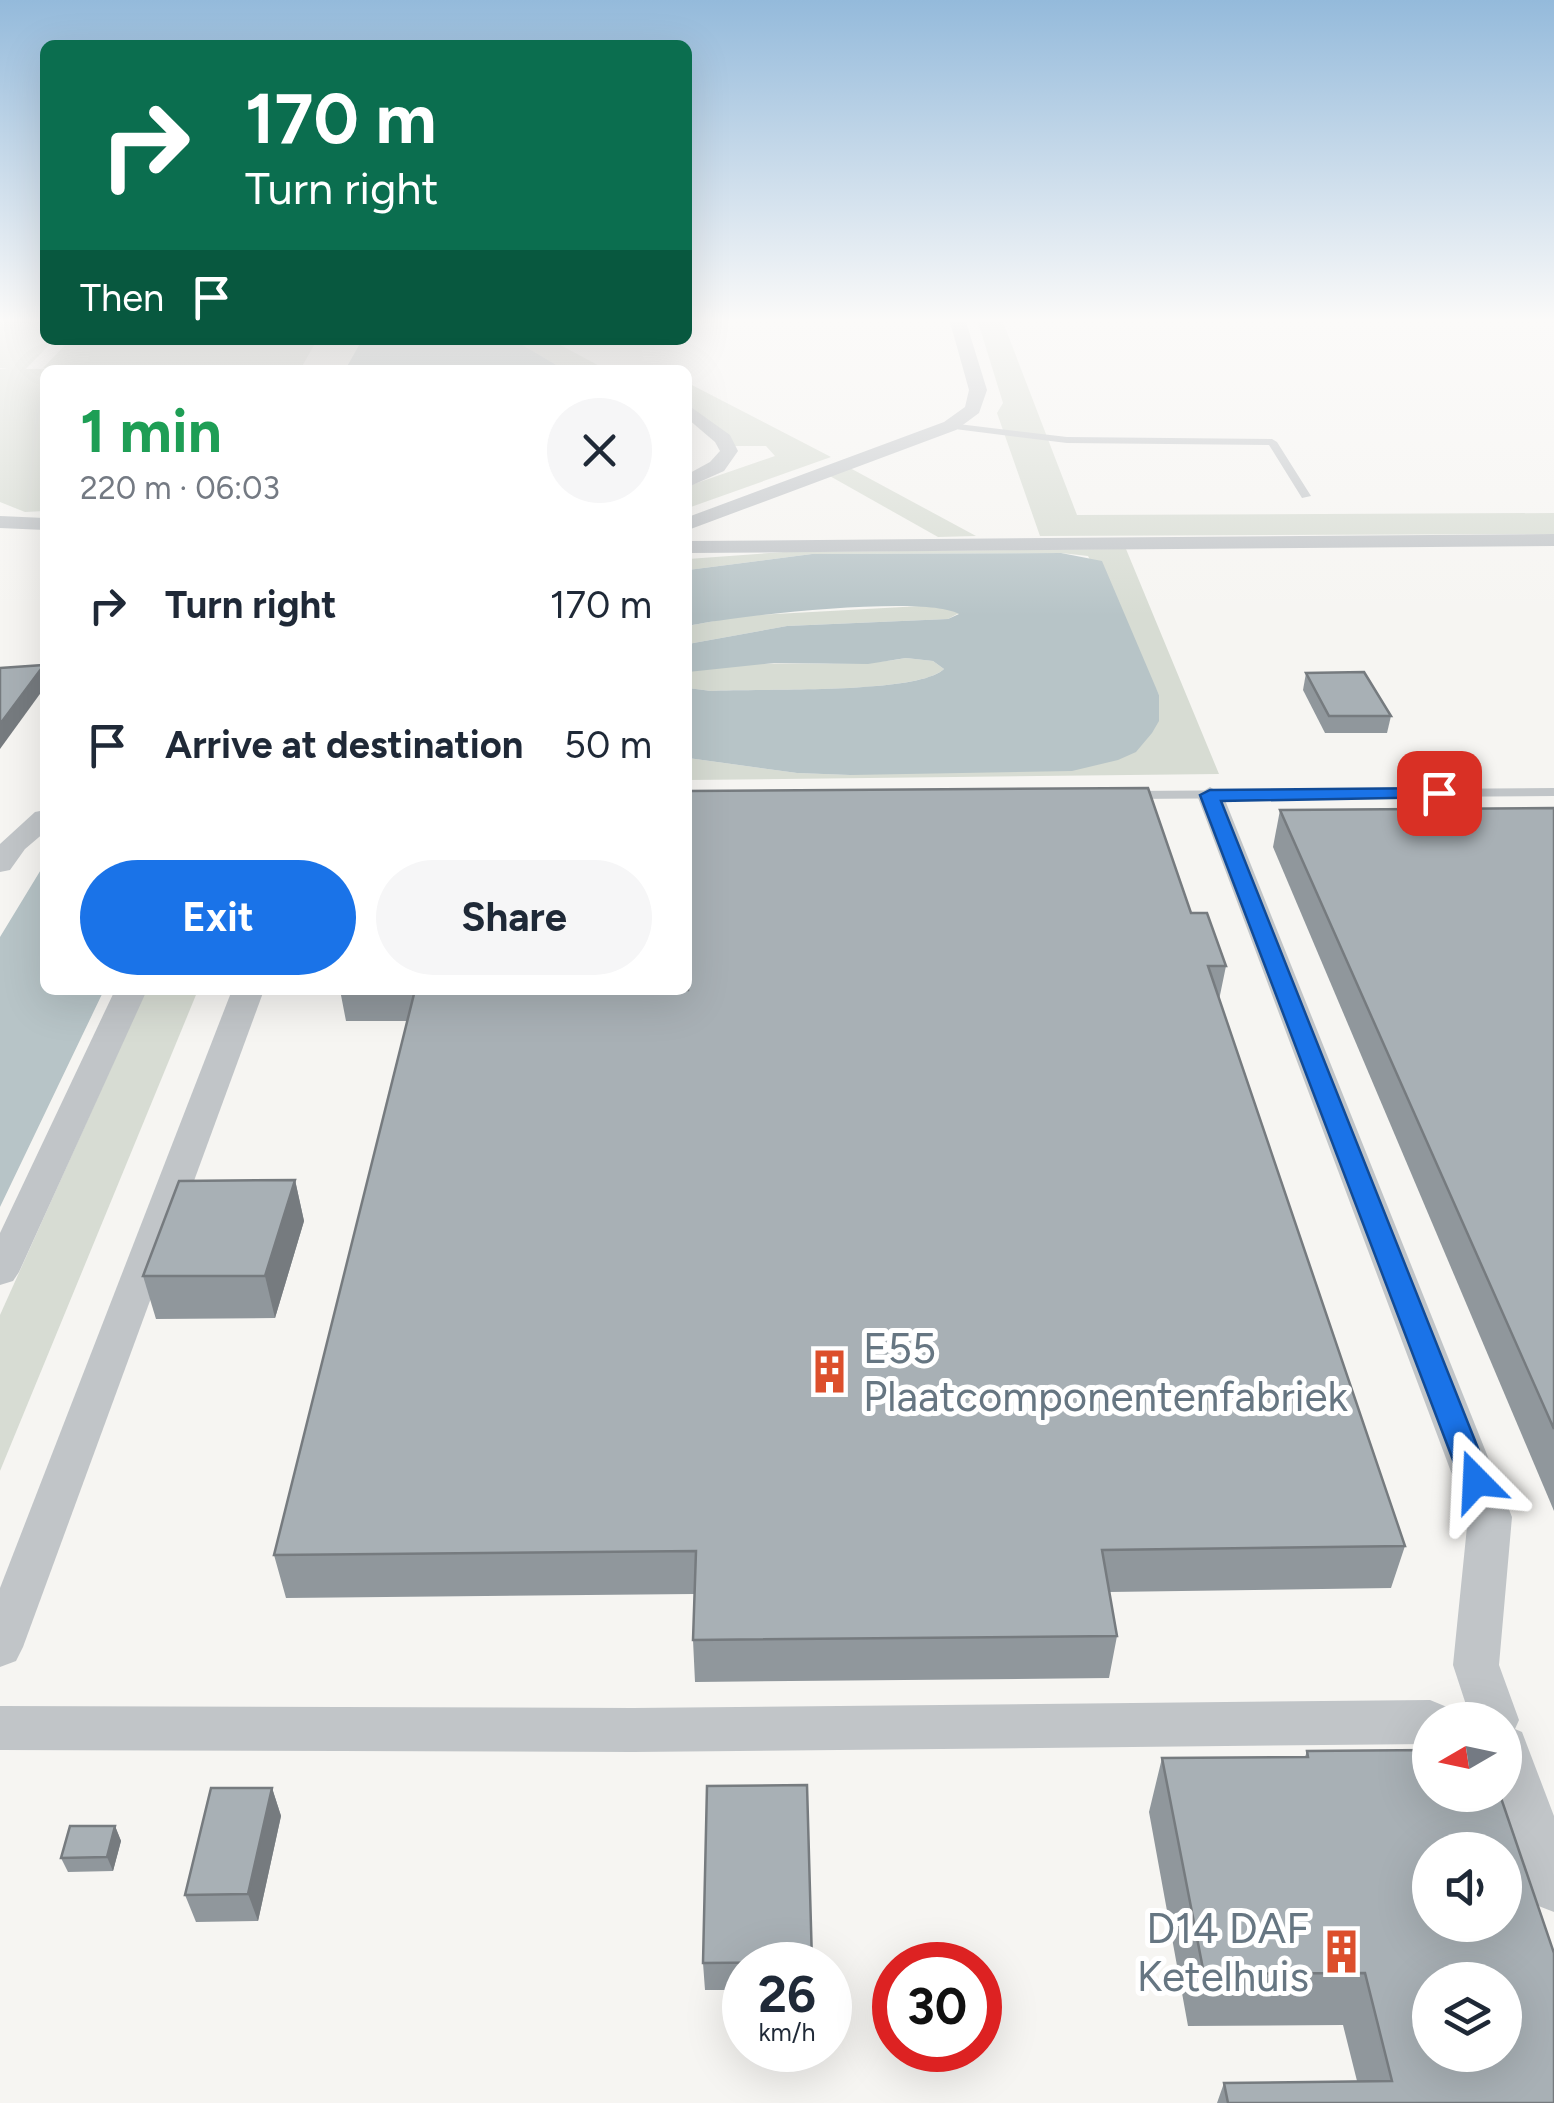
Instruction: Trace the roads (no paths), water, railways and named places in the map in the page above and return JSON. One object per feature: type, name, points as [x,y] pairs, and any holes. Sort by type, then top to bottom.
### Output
[{"type":"street","points":[[692,479],[710,472],[724,461],[728,452],[723,439],[700,420]]},
{"type":"street","points":[[692,523],[958,420]]},
{"type":"street","points":[[0,522],[40,524]]},
{"type":"street","points":[[692,547],[1554,540]]},
{"type":"street","points":[[1210,795],[1490,1518],[1476,1665],[1489,1702]]},
{"type":"street","points":[[0,864],[15,843],[40,824]]},
{"type":"street","points":[[0,1272],[129,995]]},
{"type":"street","points":[[0,1647],[246,995]]},
{"type":"street","points":[[0,1728],[633,1730],[1412,1722]]},
{"type":"street","points":[[1522,1796],[1554,1887]]},
{"type":"lane","points":[[950,426],[1068,440],[1272,442],[1306,496]]},
{"type":"lane","points":[[1113,795],[1554,792]]},
{"type":"place","name":"E55 Plaatcomponentenfabriek","points":[[830,1372]]},
{"type":"place","name":"D14 DAF Ketelhuis","points":[[1342,1952]]}]
